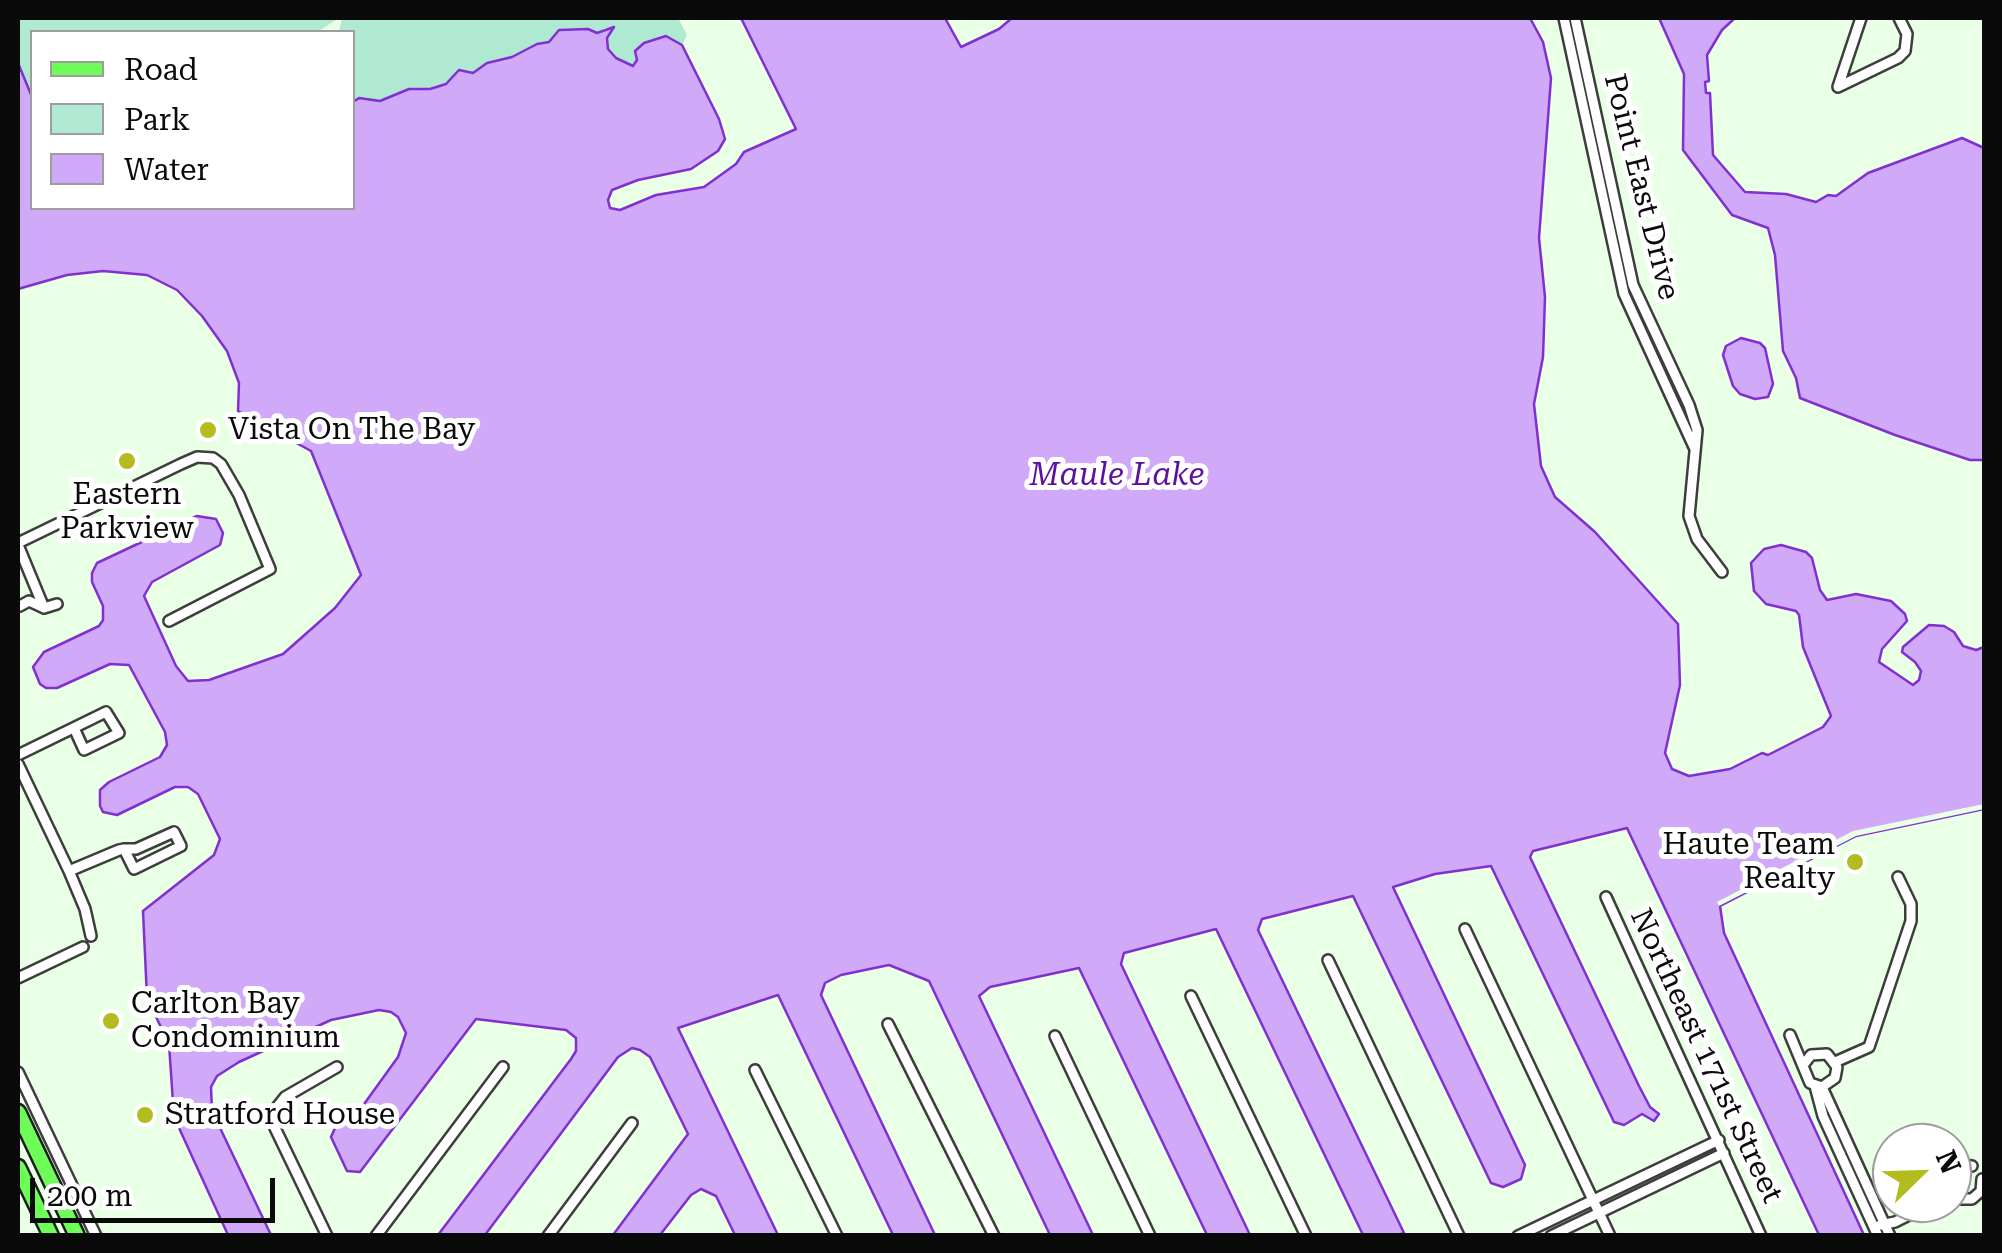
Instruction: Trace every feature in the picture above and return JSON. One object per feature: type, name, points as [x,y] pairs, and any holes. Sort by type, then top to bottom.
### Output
[{"type":"main road","points":[[18,1112],[76,1236]]},
{"type":"main road","points":[[18,1166],[51,1236]]},
{"type":"street","name":"Point East Drive","points":[[1564,18],[1624,294],[1694,447]]},
{"type":"street","name":"Point East Drive","points":[[1575,18],[1633,285],[1693,416],[1697,430],[1694,447]]},
{"type":"street","points":[[1861,18],[1838,87],[1905,51],[1907,34],[1900,18]]},
{"type":"street","points":[[1694,447],[1689,516],[1697,539],[1722,572]]},
{"type":"street","points":[[44,608],[18,544],[181,464],[197,457],[212,458],[221,464],[239,494],[270,568],[169,621]]},
{"type":"street","points":[[20,606],[29,601],[44,608],[56,604]]},
{"type":"street","points":[[18,754],[74,728],[109,712],[118,735],[84,750],[74,728]]},
{"type":"street","points":[[18,764],[85,910],[90,936]]},
{"type":"street","points":[[69,872],[124,849],[136,849],[174,832],[180,848],[134,869],[124,849]]},
{"type":"street","points":[[1835,1062],[1869,1046],[1912,921],[1911,904],[1898,877]]},
{"type":"street","name":"Northeast 171st Street","points":[[1606,897],[1762,1236]]},
{"type":"street","points":[[1465,930],[1610,1236]]},
{"type":"street","points":[[18,978],[83,947]]},
{"type":"street","points":[[1328,960],[1459,1236]]},
{"type":"street","points":[[1191,996],[1306,1236]]},
{"type":"street","points":[[888,1024],[994,1236]]},
{"type":"street","points":[[1790,1035],[1804,1064],[1804,1074],[1818,1086],[1879,1229],[1890,1236]]},
{"type":"street","points":[[1056,1036],[1150,1236]]},
{"type":"street","points":[[1804,1064],[1811,1055],[1821,1053],[1835,1062]]},
{"type":"street","points":[[1818,1086],[1835,1078],[1835,1062]]},
{"type":"street","points":[[327,1236],[275,1128],[272,1112],[285,1097],[336,1067]]},
{"type":"street","points":[[376,1236],[503,1068]]},
{"type":"street","points":[[755,1070],[837,1236]]},
{"type":"street","points":[[18,1072],[96,1236]]},
{"type":"street","points":[[548,1236],[632,1123]]},
{"type":"street","points":[[1518,1236],[1719,1140]]},
{"type":"street","points":[[1551,1236],[1724,1153]]},
{"type":"green space","points":[[18,18],[339,18],[320,30],[30,30],[30,92],[18,63]]},
{"type":"green space","points":[[342,18],[678,18],[687,35],[682,45],[666,36],[633,67],[608,49],[607,38],[613,28],[605,28],[597,33],[537,44],[512,57],[487,63],[473,73],[450,78],[446,84],[430,90],[409,89],[380,101],[355,101],[355,30],[339,30]]},
{"type":"water","name":"Maule Lake","points":[[741,18],[945,18],[961,47],[999,29],[1012,18],[1530,18],[1543,42],[1551,78],[1539,238],[1545,297],[1543,357],[1534,404],[1541,466],[1555,497],[1595,532],[1678,624],[1680,685],[1665,753],[1672,769],[1689,776],[1730,769],[1823,727],[1831,716],[1803,647],[1799,615],[1766,604],[1754,591],[1751,563],[1764,549],[1781,545],[1806,552],[1812,558],[1820,590],[1827,600],[1856,594],[1891,601],[1907,621],[1882,649],[1879,662],[1913,685],[1921,671],[1902,652],[1903,647],[1929,625],[1944,626],[1954,632],[1963,646],[1976,650],[1984,647],[1984,809],[1856,836],[1720,906],[1724,933],[1864,1235],[1819,1235],[1627,828],[1533,851],[1530,857],[1639,1086],[1650,1107],[1659,1114],[1654,1121],[1642,1114],[1624,1125],[1614,1122],[1491,866],[1435,874],[1393,887],[1525,1165],[1521,1179],[1503,1187],[1491,1183],[1353,896],[1262,919],[1258,930],[1404,1233],[1398,1235],[1363,1235],[1216,929],[1124,953],[1121,964],[1250,1235],[1207,1235],[1079,968],[990,987],[979,996],[1093,1235],[1050,1235],[929,981],[889,965],[841,975],[825,983],[821,995],[935,1235],[893,1235],[778,995],[678,1028],[778,1235],[735,1235],[716,1196],[701,1189],[691,1195],[660,1235],[613,1235],[688,1134],[650,1057],[632,1048],[618,1057],[485,1235],[438,1235],[571,1059],[576,1051],[576,1038],[566,1030],[476,1019],[360,1172],[347,1171],[331,1137],[335,1128],[354,1118],[398,1057],[406,1033],[398,1017],[379,1010],[331,1020],[217,1076],[211,1087],[212,1111],[271,1235],[228,1235],[174,1117],[169,1044],[147,998],[143,911],[214,855],[220,839],[198,794],[188,787],[175,787],[117,815],[103,812],[100,790],[160,757],[167,745],[165,732],[129,665],[110,664],[57,688],[40,684],[33,667],[44,652],[99,626],[103,620],[103,606],[92,582],[97,563],[197,516],[216,519],[223,533],[220,545],[152,582],[144,596],[176,666],[188,681],[209,680],[283,654],[335,608],[361,575],[311,451],[238,411],[239,383],[227,351],[177,290],[147,275],[103,271],[67,275],[18,289],[18,63],[30,92],[30,210],[355,210],[355,101],[380,101],[409,89],[446,84],[459,70],[473,73],[487,63],[549,42],[559,30],[588,29],[597,33],[614,27],[607,38],[608,49],[633,66],[637,60],[635,51],[644,43],[666,36],[682,45],[725,139],[718,151],[691,169],[612,190],[610,208],[620,210],[656,195],[704,187],[736,164],[744,152],[796,129]]},
{"type":"water","points":[[1659,18],[1735,18],[1722,30],[1707,55],[1709,81],[1705,82],[1706,93],[1710,93],[1713,155],[1745,192],[1786,194],[1816,202],[1828,195],[1836,196],[1868,173],[1962,138],[1984,148],[1984,460],[1970,460],[1895,435],[1800,398],[1796,378],[1783,351],[1775,255],[1768,228],[1732,215],[1683,150],[1684,74]]},
{"type":"water","points":[[1741,338],[1765,348],[1773,384],[1768,397],[1755,399],[1740,394],[1733,386],[1723,355],[1726,346]]},
{"type":"pier","points":[[1984,804],[1984,809],[1856,836],[1719,906],[1717,902],[1853,831]]},
{"type":"place","name":"Vista On The Bay","points":[[208,430]]},
{"type":"place","name":"Eastern Parkview","points":[[127,461]]},
{"type":"place","name":"Haute Team Realty","points":[[1855,862]]},
{"type":"place","name":"Carlton Bay Condominium","points":[[111,1021]]},
{"type":"place","name":"Stratford House","points":[[145,1115]]}]
